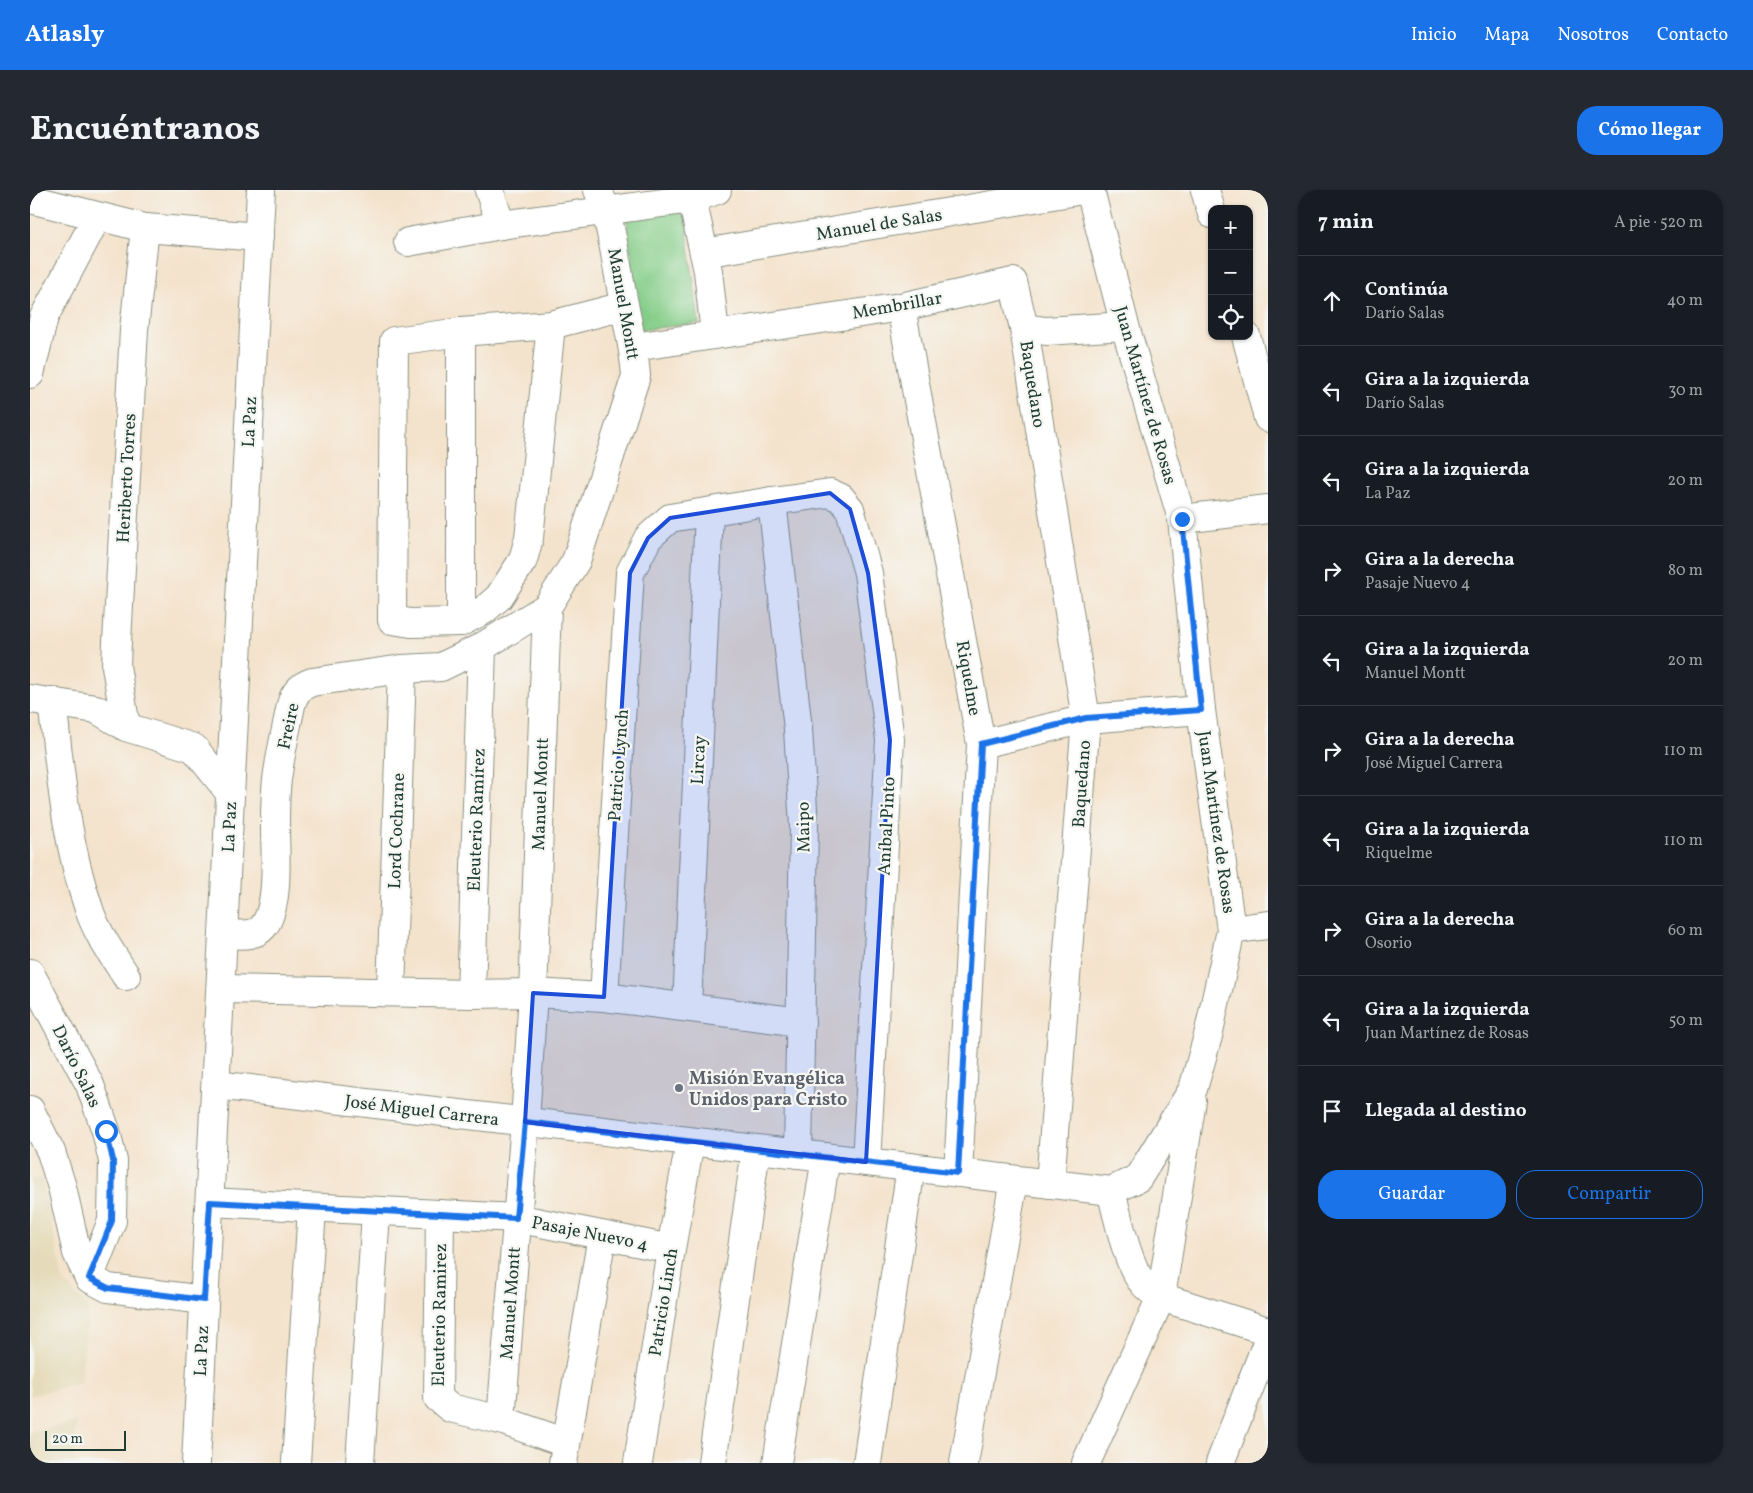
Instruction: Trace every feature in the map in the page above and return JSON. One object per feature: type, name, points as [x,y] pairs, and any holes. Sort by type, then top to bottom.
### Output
[{"type":"street","name":"La Paz","points":[[196,1463],[261,190]]},
{"type":"street","points":[[489,190],[501,224]]},
{"type":"street","points":[[408,242],[501,224],[602,200],[692,199],[717,190]]},
{"type":"street","name":"Manuel de Salas","points":[[704,253],[1083,190]]},
{"type":"street","name":"Juan Martínez de Rosas","points":[[1090,190],[1125,326],[1182,519],[1201,710],[1231,930],[1208,1036],[1194,1089],[1138,1178],[1111,1191]]},
{"type":"street","points":[[1205,190],[1209,205]]},
{"type":"street","points":[[42,198],[96,217],[144,228],[259,237]]},
{"type":"street","points":[[692,199],[708,271],[715,334]]},
{"type":"street","name":"Manuel Montt","points":[[501,1420],[525,1122],[533,994],[547,607],[576,561],[636,376],[634,347],[602,200]]},
{"type":"street","points":[[30,374],[44,317],[96,217]]},
{"type":"street","name":"Heriberto Torres","points":[[126,727],[116,666],[134,330],[144,228]]},
{"type":"street","name":"Membrillar","points":[[634,347],[900,307],[1014,282],[1024,328]]},
{"type":"street","points":[[551,325],[529,538],[523,560],[499,597],[484,610],[461,622],[411,623],[392,620],[394,341],[461,332],[551,325],[624,306]]},
{"type":"street","name":"Riquelme","points":[[900,307],[981,744],[958,1173]]},
{"type":"street","points":[[1024,328],[1046,330],[1125,326]]},
{"type":"street","name":"Baquedano","points":[[1024,328],[1086,718],[1050,1184]]},
{"type":"street","points":[[461,332],[461,622]]},
{"type":"street","points":[[1247,340],[1268,418]]},
{"type":"street","name":"Aníbal Pinto","points":[[772,501],[830,493],[841,498],[850,509],[868,573],[890,740],[866,1162]]},
{"type":"street","points":[[709,512],[772,501]]},
{"type":"street","name":"Maipo","points":[[772,501],[798,729],[804,826],[798,1154]]},
{"type":"street","points":[[1182,519],[1268,509]]},
{"type":"street","name":"Patricio Lynch","points":[[604,997],[630,572],[648,538],[670,518],[709,512]]},
{"type":"street","name":"Lircay","points":[[687,1007],[709,512]]},
{"type":"street","name":"Freire","points":[[223,934],[248,935],[262,928],[268,920],[275,891],[277,778],[293,696],[299,688],[312,682],[402,669],[441,667],[482,647],[547,607]]},
{"type":"street","name":"Eleuterio Ramírez","points":[[471,994],[482,647]]},
{"type":"street","name":"Lord Cochrane","points":[[391,992],[402,669]]},
{"type":"street","points":[[126,976],[102,937],[89,910],[75,859],[41,700],[96,709],[126,727],[194,748],[230,793]]},
{"type":"street","points":[[981,744],[1086,718],[1201,710]]},
{"type":"street","points":[[1231,930],[1268,925]]},
{"type":"street","name":"Darío Salas","points":[[30,973],[90,1085],[106,1131],[113,1160],[112,1221],[89,1278]]},
{"type":"street","points":[[221,989],[533,994],[604,997],[801,1022]]},
{"type":"street","name":"José Miguel Carrera","points":[[216,1086],[1111,1191]]},
{"type":"street","points":[[1086,1463],[1161,1297],[1194,1089]]},
{"type":"street","points":[[30,1110],[51,1152],[62,1187],[78,1253],[89,1278],[108,1288],[204,1300]]},
{"type":"street","name":"Patricio Linch","points":[[638,1463],[671,1249],[690,1142]]},
{"type":"street","points":[[712,1463],[756,1149]]},
{"type":"street","points":[[777,1463],[826,1157]]},
{"type":"street","points":[[867,1463],[911,1168]]},
{"type":"street","points":[[964,1463],[1014,1180]]},
{"type":"street","points":[[1111,1191],[1132,1265],[1147,1288],[1161,1297],[1268,1331]]},
{"type":"street","name":"Pasaje Nuevo 4","points":[[210,1202],[516,1218],[671,1249]]},
{"type":"street","points":[[296,1463],[312,1208]]},
{"type":"street","points":[[360,1463],[376,1212]]},
{"type":"street","name":"Eleuterio Ramirez","points":[[440,1214],[438,1398],[450,1408],[501,1420],[565,1453]]},
{"type":"street","points":[[565,1453],[602,1236]]},
{"type":"street","points":[[1220,1463],[1268,1340]]},
{"type":"highlighted area","points":[[830,493],[850,509],[868,573],[890,740],[866,1162],[525,1122],[533,993],[604,997],[630,573],[648,538],[670,518]]},
{"type":"shaded area","points":[[42,1177],[63,1280],[89,1308],[80,1383],[30,1396],[30,1180]]},
{"type":"shaded area","points":[[76,1422],[74,1463],[30,1463],[30,1432]]},
{"type":"green space","points":[[684,207],[699,323],[640,330],[626,214]]},
{"type":"place","name":"Misión Evangélica Unidos para Cristo","points":[[679,1088]]},
{"type":"route","points":[[106,1131],[113,1160],[112,1221],[89,1278],[108,1288],[204,1300],[210,1202],[516,1218],[525,1122],[958,1173],[981,744],[1086,718],[1201,710],[1182,519]]}]
